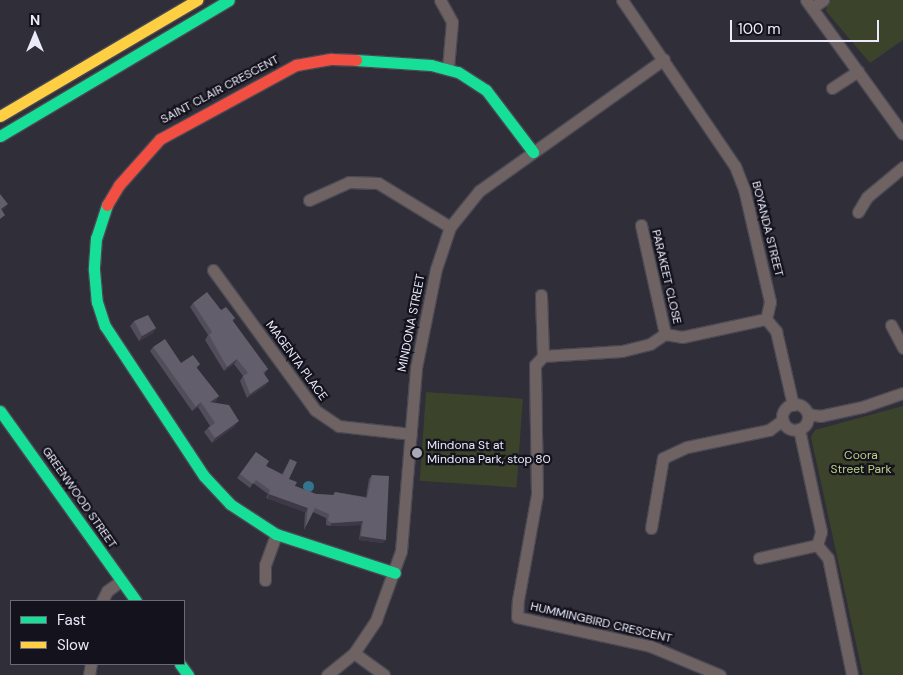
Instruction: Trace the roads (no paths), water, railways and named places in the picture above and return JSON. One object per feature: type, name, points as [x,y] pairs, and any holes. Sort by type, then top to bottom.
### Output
[{"type":"main road","points":[[0,116],[197,0]]},
{"type":"main road","points":[[0,136],[229,0]]},
{"type":"main road","name":"SAINT CLAIR CRESCENT","points":[[395,572],[276,534],[230,504],[204,476],[113,341],[97,302],[94,270],[96,238],[104,210],[118,185],[160,139],[296,65],[330,59],[448,68],[486,90],[533,152]]},
{"type":"main road","name":"GREENWOOD STREET","points":[[0,411],[135,600]]},
{"type":"street","points":[[440,0],[452,22],[448,68]]},
{"type":"street","name":"BOYANDA STREET","points":[[622,0],[664,59],[735,166],[744,189],[770,302],[766,319]]},
{"type":"street","points":[[823,0],[809,4],[903,134]]},
{"type":"street","name":"MINDONA STREET","points":[[327,675],[354,652],[376,620],[395,572],[404,526],[416,368],[436,269],[450,227],[479,191],[664,59]]},
{"type":"street","points":[[832,88],[858,71]]},
{"type":"street","points":[[858,212],[867,197],[903,167]]},
{"type":"street","points":[[309,200],[349,182],[378,183],[391,188],[450,227]]},
{"type":"street","name":"PARAKEET CLOSE","points":[[641,225],[665,334]]},
{"type":"street","name":"MAGENTA PLACE","points":[[213,270],[315,410],[339,426],[411,434]]},
{"type":"street","points":[[540,295],[543,356],[622,351],[650,344],[665,334],[682,337],[766,319],[776,331],[793,405]]},
{"type":"street","points":[[891,325],[903,348]]},
{"type":"street","name":"HUMMINGBIRD CRESCENT","points":[[543,356],[535,365],[534,377],[537,494],[518,600],[517,617],[650,646],[720,675]]},
{"type":"street","points":[[799,429],[788,427],[783,420],[784,412],[793,405],[801,406],[808,414],[820,416],[862,407],[903,394]]},
{"type":"street","points":[[799,429],[807,422],[808,414]]},
{"type":"street","points":[[651,528],[663,458],[687,447],[769,430],[783,420]]},
{"type":"street","points":[[799,429],[821,532],[817,546]]},
{"type":"street","points":[[265,580],[265,565],[276,534]]},
{"type":"street","points":[[759,558],[817,546]]},
{"type":"street","points":[[817,546],[828,558],[852,675]]},
{"type":"street","points":[[102,600],[107,591],[121,581]]},
{"type":"street","points":[[354,652],[384,675]]},
{"type":"water","points":[[308,480],[314,486],[308,492],[302,486]]},
{"type":"place","name":"Mindona St at Mindona Park, stop 80","points":[[417,453]]},
{"type":"park label","name":"Coora Street Park","points":[[861,463]]}]
